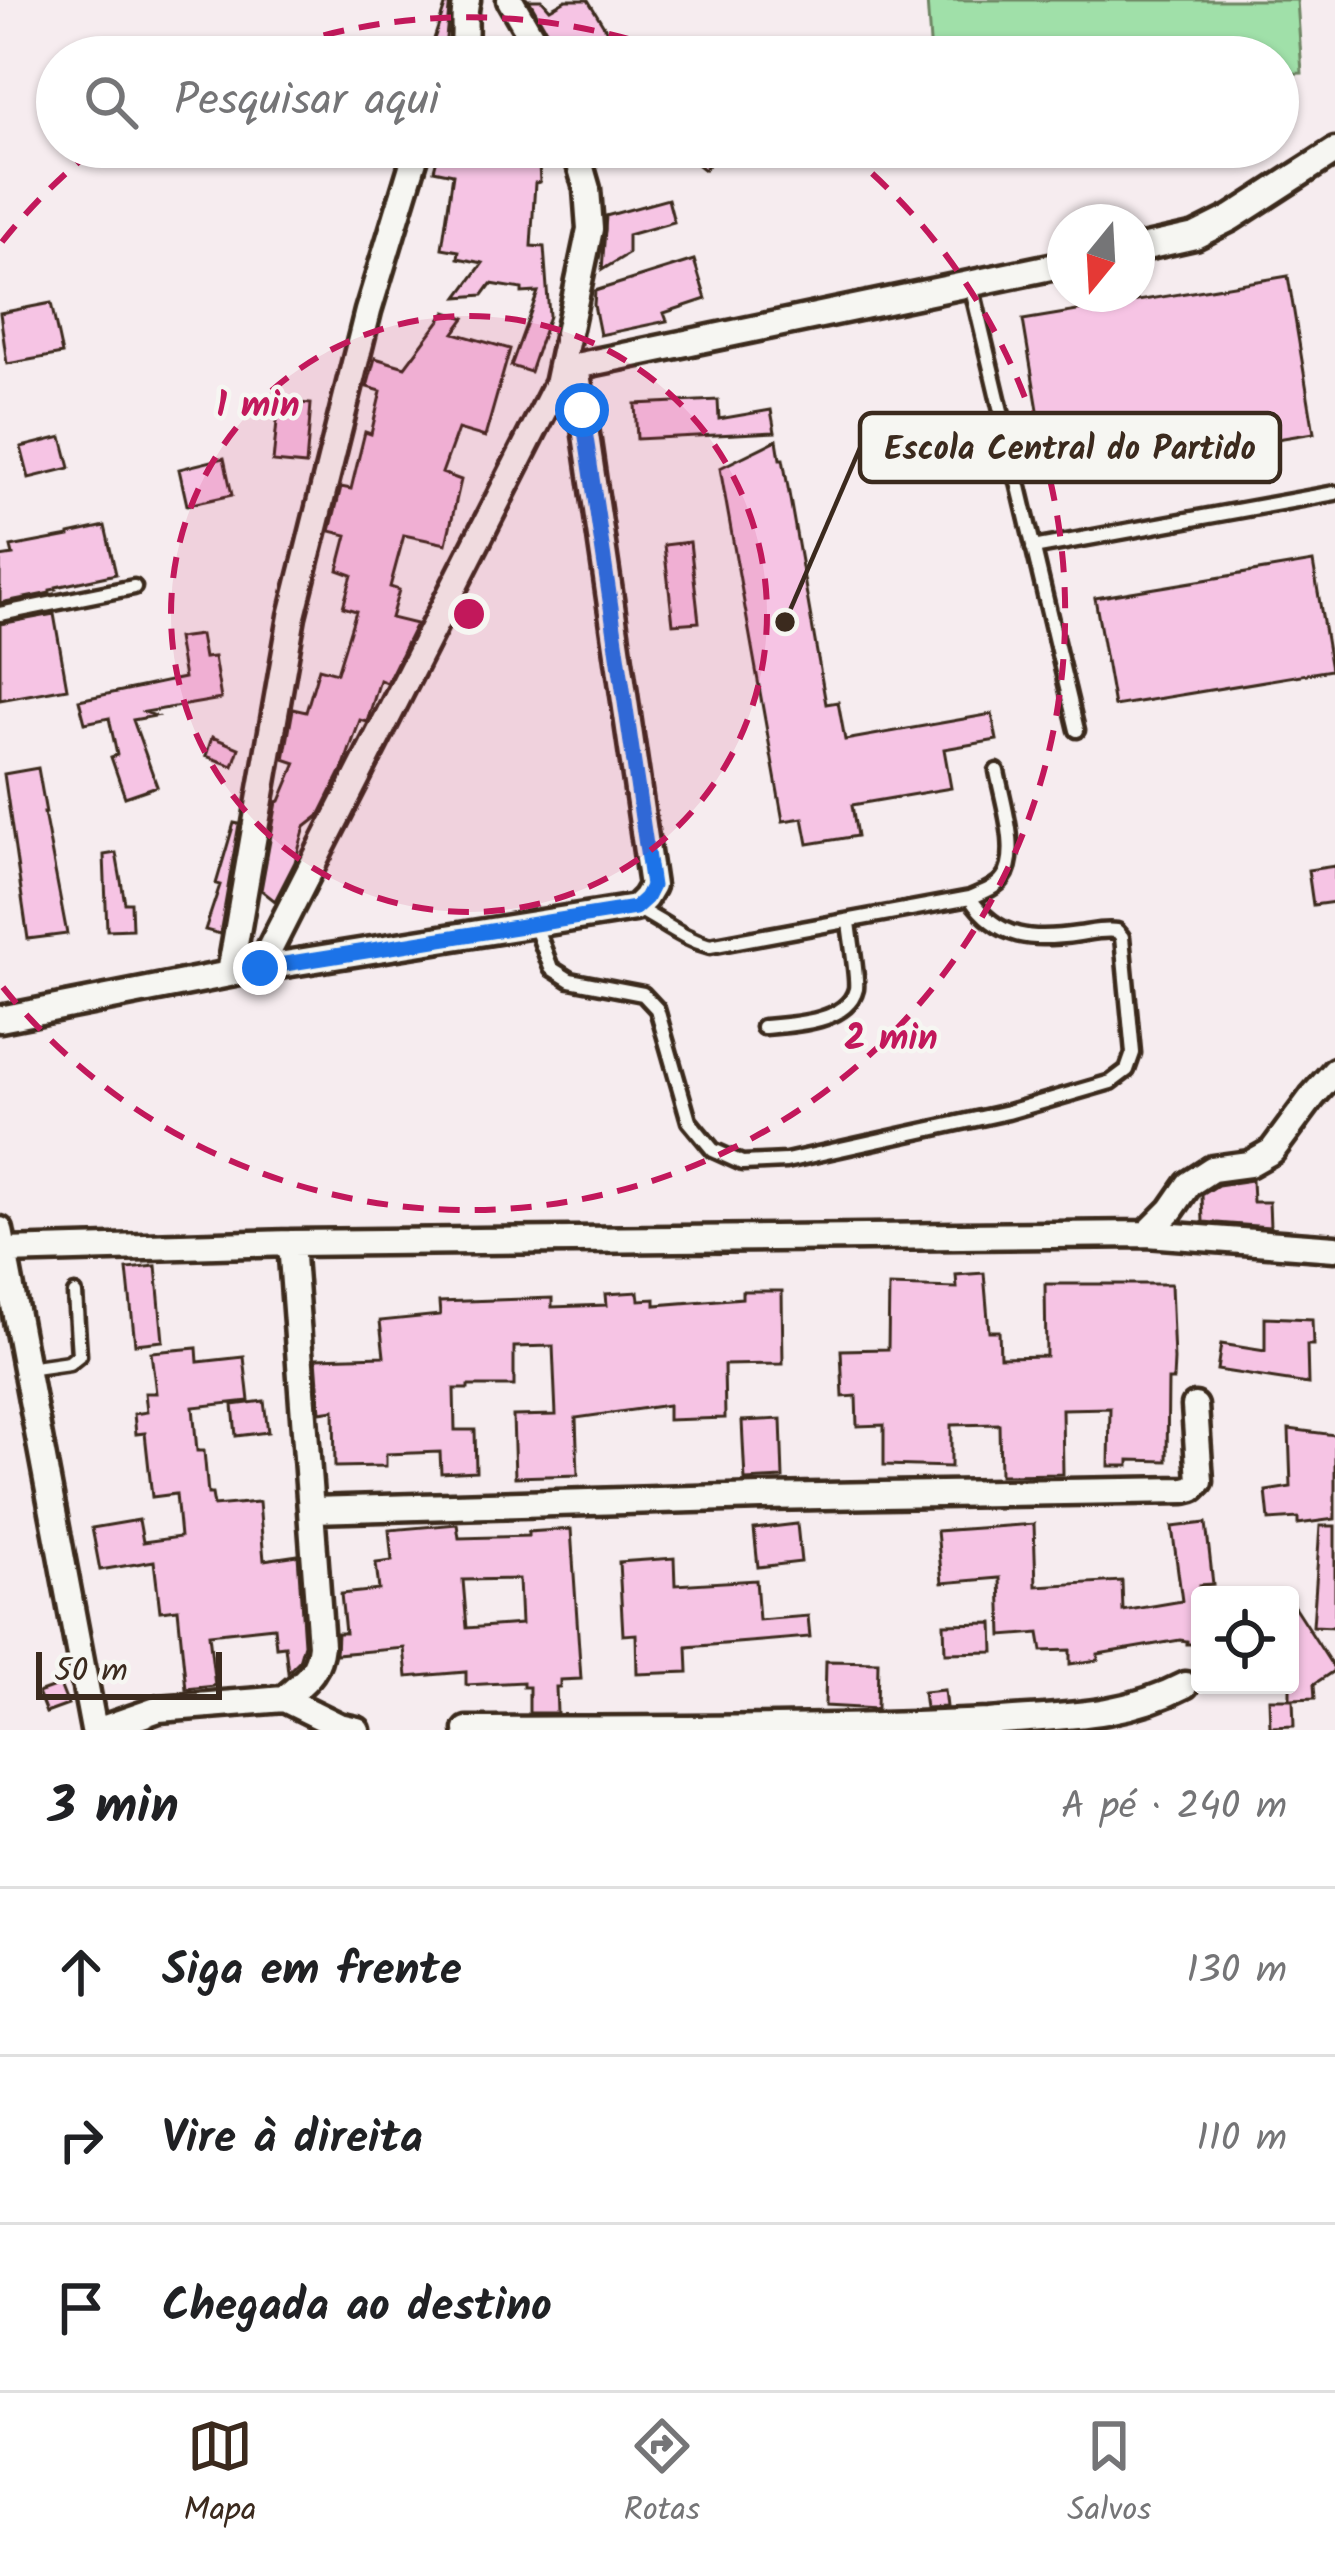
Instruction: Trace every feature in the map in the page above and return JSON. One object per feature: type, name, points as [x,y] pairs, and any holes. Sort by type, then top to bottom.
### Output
[{"type":"street","points":[[467,0],[463,21],[467,36]]},
{"type":"street","points":[[510,0],[531,36]]},
{"type":"street","points":[[1155,245],[1195,236],[1231,218],[1335,151]]},
{"type":"street","points":[[230,973],[292,616],[368,311],[412,168]]},
{"type":"street","points":[[260,968],[556,386],[590,229],[581,168]]},
{"type":"street","points":[[556,386],[576,366],[1047,268]]},
{"type":"street","points":[[0,1019],[230,973],[635,908],[646,898],[652,886],[576,366]]},
{"type":"street","points":[[1147,1234],[1172,1210],[1189,1184],[1211,1169],[1249,1164],[1272,1151],[1335,1071]]},
{"type":"street","points":[[357,1730],[318,1718],[284,1699],[159,1709],[97,1730],[2,1241],[292,1243],[1147,1234],[1335,1248]]},
{"type":"street","points":[[284,1699],[319,1663],[321,1645],[292,1243]]},
{"type":"street","points":[[313,1510],[1185,1490],[1200,1481],[1195,1406]]},
{"type":"street","points":[[467,1730],[935,1726],[1107,1713],[1155,1701],[1185,1685]]},
{"type":"lane","points":[[970,284],[1076,730]]},
{"type":"lane","points":[[1033,548],[1335,493]]},
{"type":"lane","points":[[0,614],[134,587]]},
{"type":"lane","points":[[635,908],[688,940],[710,946],[970,898],[1001,882],[1009,868],[1011,847],[998,771]]},
{"type":"lane","points":[[535,924],[551,968],[571,980],[644,994],[657,1009],[689,1120],[713,1150],[742,1162],[786,1161],[1008,1112],[1111,1082],[1127,1070],[1133,1053],[1122,937],[1117,931],[1030,938],[1002,930],[981,915],[970,898]]},
{"type":"lane","points":[[763,1027],[804,1024],[843,1010],[856,990],[849,921]]},
{"type":"lane","points":[[27,1370],[69,1363],[79,1355],[75,1294]]},
{"type":"green space","points":[[927,0],[1297,0],[1302,73],[1299,36],[930,36]]},
{"type":"building","points":[[447,0],[450,0],[446,36],[435,36]]},
{"type":"building","points":[[529,0],[542,0],[550,9],[566,0],[588,0],[610,36],[550,36]]},
{"type":"building","points":[[539,168],[531,246],[544,247],[549,316],[530,372],[511,366],[538,292],[522,293],[522,289],[491,284],[483,295],[458,297],[483,263],[458,258],[459,251],[442,248],[453,174],[434,170]]},
{"type":"building","points":[[668,199],[674,222],[628,235],[628,254],[602,270],[606,216]]},
{"type":"building","points":[[694,260],[706,299],[664,313],[667,321],[600,335],[595,291]]},
{"type":"building","points":[[1288,276],[1314,433],[1049,476],[1023,320],[1071,312],[1155,312],[1155,298]]},
{"type":"building","points":[[51,303],[62,354],[7,364],[0,313]]},
{"type":"building","points":[[446,312],[465,318],[454,333],[510,349],[485,437],[458,429],[442,473],[461,480],[446,544],[404,535],[390,587],[399,590],[391,618],[416,624],[387,683],[380,680],[367,722],[360,720],[319,816],[305,827],[295,862],[275,901],[261,890],[277,802],[296,763],[284,759],[293,709],[306,712],[319,668],[337,673],[356,611],[343,607],[352,575],[338,570],[347,535],[330,531],[341,487],[351,489],[365,432],[371,434],[381,391],[367,387],[375,358],[405,367]]},
{"type":"building","points":[[718,400],[719,419],[771,410],[775,432],[637,439],[635,404]]},
{"type":"building","points":[[279,401],[311,404],[306,465],[273,462]]},
{"type":"building","points":[[62,437],[70,468],[29,478],[21,447]]},
{"type":"building","points":[[777,440],[826,704],[838,702],[845,740],[992,714],[997,740],[944,749],[951,788],[852,805],[857,836],[808,844],[803,818],[783,821],[720,468]]},
{"type":"building","points":[[224,458],[232,495],[187,505],[179,469]]},
{"type":"building","points":[[105,526],[116,574],[0,603],[0,557],[13,555],[11,547]]},
{"type":"building","points":[[690,542],[699,622],[673,624],[664,545]]},
{"type":"building","points":[[1313,562],[1331,670],[1114,706],[1095,598]]},
{"type":"building","points":[[54,614],[67,688],[0,700],[0,624]]},
{"type":"building","points":[[200,635],[204,658],[214,657],[221,699],[145,712],[155,716],[133,720],[157,786],[125,797],[111,757],[117,755],[109,718],[85,723],[79,700],[184,678],[177,638]]},
{"type":"building","points":[[212,737],[239,748],[233,766],[206,756]]},
{"type":"building","points":[[38,768],[67,934],[28,939],[4,774]]},
{"type":"building","points":[[234,823],[239,824],[220,934],[205,930]]},
{"type":"building","points":[[116,853],[125,903],[131,903],[132,929],[107,930],[104,855]]},
{"type":"building","points":[[1335,866],[1335,902],[1313,905],[1308,870]]},
{"type":"building","points":[[1252,1180],[1253,1202],[1269,1202],[1270,1227],[1203,1222],[1202,1195],[1218,1185]]},
{"type":"building","points":[[156,1266],[163,1341],[135,1344],[127,1269]]},
{"type":"building","points":[[984,1273],[989,1331],[999,1331],[1000,1357],[1046,1356],[1045,1284],[1171,1284],[1174,1360],[1173,1380],[1168,1380],[1167,1461],[1129,1460],[1129,1466],[1109,1466],[1110,1408],[1062,1409],[1063,1474],[1000,1475],[999,1424],[951,1425],[951,1467],[884,1465],[884,1425],[857,1426],[856,1396],[843,1397],[841,1350],[888,1349],[889,1286],[957,1288],[956,1275]]},
{"type":"building","points":[[742,1291],[782,1291],[783,1364],[724,1365],[725,1418],[668,1420],[668,1405],[576,1418],[578,1475],[515,1477],[513,1416],[556,1415],[553,1346],[514,1347],[514,1386],[454,1389],[455,1430],[475,1430],[476,1471],[441,1473],[440,1452],[386,1454],[386,1466],[335,1467],[334,1410],[320,1412],[316,1358],[384,1356],[380,1321],[440,1315],[439,1302],[552,1298],[552,1307],[607,1305],[606,1294],[638,1292],[639,1300],[655,1299],[655,1305],[742,1298]]},
{"type":"building","points":[[1265,1317],[1312,1319],[1308,1384],[1217,1370],[1221,1344],[1265,1351]]},
{"type":"building","points":[[197,1348],[198,1362],[244,1357],[249,1401],[193,1407],[197,1451],[204,1451],[208,1494],[214,1506],[259,1502],[264,1560],[298,1555],[304,1644],[299,1661],[288,1672],[285,1646],[276,1647],[274,1627],[209,1634],[215,1686],[186,1689],[178,1609],[160,1611],[154,1561],[100,1570],[92,1528],[139,1520],[143,1542],[180,1537],[176,1494],[152,1497],[145,1433],[136,1434],[134,1414],[147,1412],[145,1393],[156,1393],[151,1352]]},
{"type":"building","points":[[264,1401],[268,1432],[236,1436],[233,1405]]},
{"type":"building","points":[[781,1419],[783,1478],[745,1480],[742,1421]]},
{"type":"building","points":[[1289,1429],[1335,1435],[1335,1519],[1298,1524],[1298,1518],[1269,1520],[1266,1491],[1291,1487]]},
{"type":"building","points":[[1206,1523],[1213,1584],[1191,1586],[1191,1644],[1180,1640],[1098,1654],[1098,1660],[1070,1664],[1070,1650],[1042,1651],[1039,1633],[1002,1636],[1000,1578],[942,1583],[937,1531],[1034,1524],[1036,1586],[1122,1581],[1123,1611],[1182,1601],[1172,1527]]},
{"type":"building","points":[[457,1524],[459,1538],[571,1529],[581,1679],[560,1680],[557,1713],[529,1713],[529,1687],[523,1687],[523,1682],[466,1685],[466,1672],[407,1677],[404,1648],[336,1654],[337,1633],[345,1633],[341,1594],[379,1590],[376,1563],[392,1561],[389,1530]],"holes":[[[519,1579],[521,1624],[467,1628],[463,1580]]]},
{"type":"building","points":[[797,1524],[801,1562],[758,1567],[754,1529]]},
{"type":"building","points":[[1320,1526],[1335,1526],[1335,1627],[1313,1626]]},
{"type":"building","points":[[674,1558],[675,1585],[756,1580],[759,1620],[808,1616],[810,1637],[687,1647],[688,1672],[637,1674],[636,1634],[623,1635],[619,1562]]},
{"type":"building","points":[[1299,1614],[1335,1670],[1314,1684],[1315,1698],[1293,1699],[1294,1726],[1270,1727],[1269,1699],[1290,1699],[1290,1694],[1299,1694]]},
{"type":"building","points":[[993,1623],[994,1652],[945,1653],[944,1624]]},
{"type":"building","points":[[826,1661],[878,1662],[877,1709],[825,1706]]},
{"type":"building","points":[[60,1685],[68,1705],[46,1713],[38,1693]]},
{"type":"building","points":[[944,1690],[946,1707],[925,1708],[923,1692]]},
{"type":"place","name":"Escola Central do Partido","points":[[785,622]]},
{"type":"route","points":[[260,968],[635,908],[646,898],[652,886],[582,410]]}]
